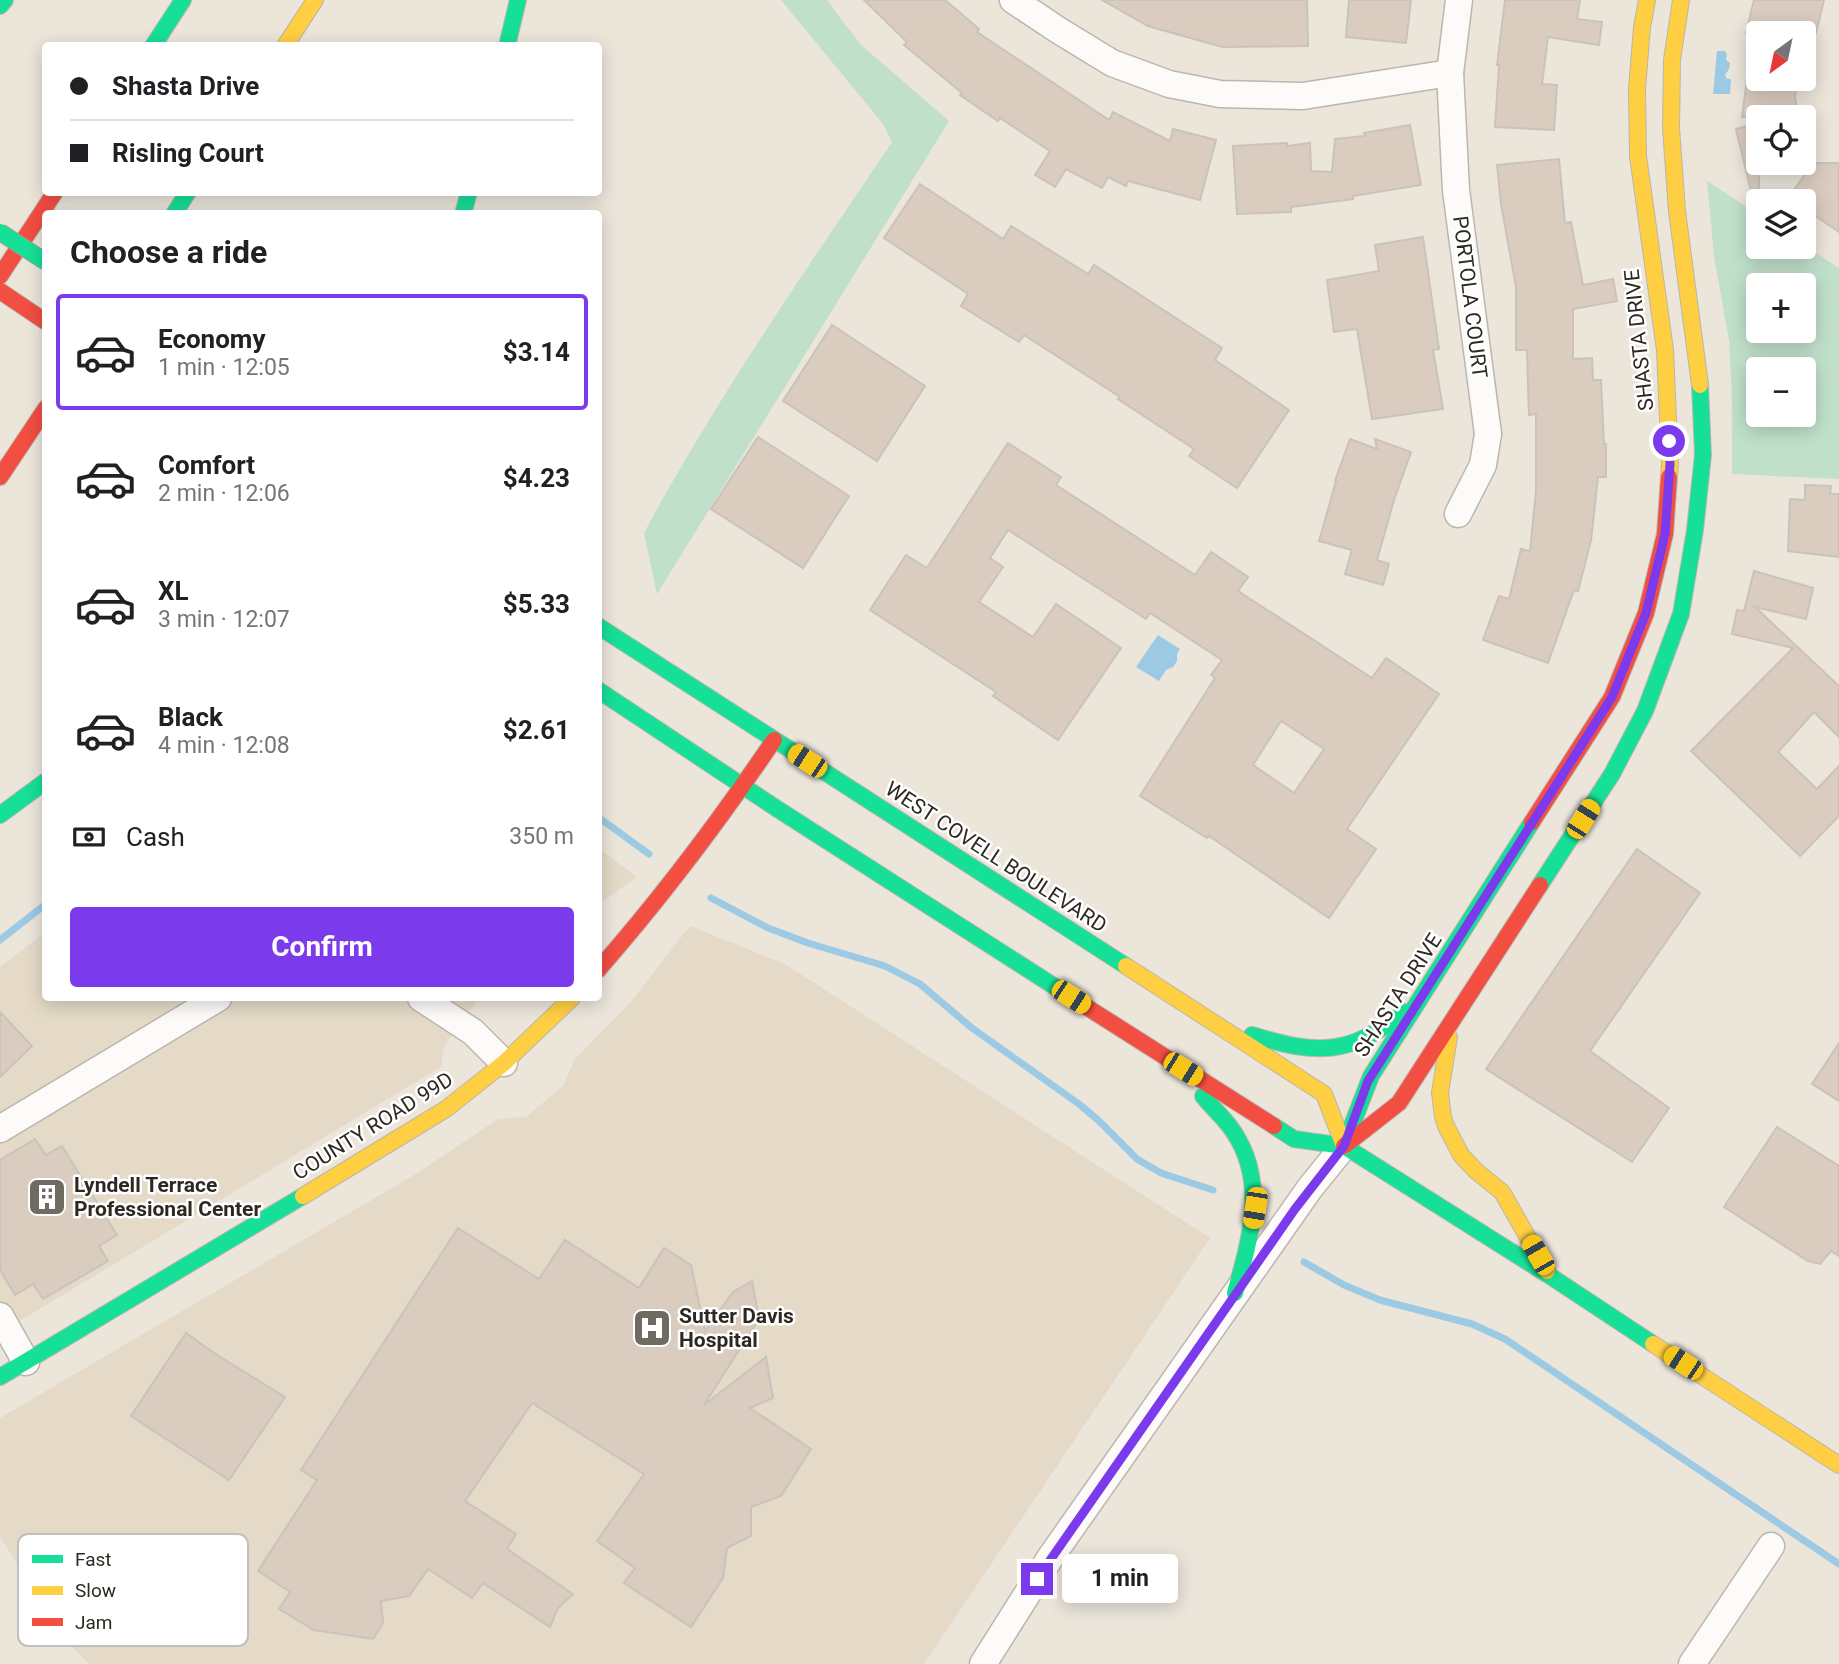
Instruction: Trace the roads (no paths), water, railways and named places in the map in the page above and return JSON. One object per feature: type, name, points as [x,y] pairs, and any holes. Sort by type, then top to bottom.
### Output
[{"type":"main road","points":[[0,6],[5,0]]},
{"type":"main road","points":[[156,42],[183,0]]},
{"type":"main road","points":[[288,42],[315,0]]},
{"type":"main road","points":[[507,42],[518,0]]},
{"type":"main road","name":"SHASTA DRIVE","points":[[1344,1146],[1368,1081],[1612,697],[1646,613],[1665,534],[1670,464],[1665,350],[1638,156],[1637,89],[1647,0]]},
{"type":"main road","points":[[1344,1146],[1399,1103],[1612,774],[1645,711],[1681,614],[1695,530],[1703,455],[1700,379],[1677,212],[1671,128],[1672,60],[1681,0]]},
{"type":"main road","points":[[0,276],[42,212]]},
{"type":"main road","points":[[0,232],[42,259]]},
{"type":"main road","points":[[0,291],[42,319]]},
{"type":"main road","points":[[0,477],[42,414]]},
{"type":"main road","name":"WEST COVELL BOULEVARD","points":[[602,629],[1324,1094],[1344,1146]]},
{"type":"main road","points":[[602,693],[1294,1139],[1344,1146],[1550,1276],[1839,1465]]},
{"type":"main road","points":[[602,966],[662,893],[743,786],[774,740]]},
{"type":"main road","points":[[0,815],[42,784]]},
{"type":"main road","points":[[1219,1025],[1284,1045],[1311,1049],[1351,1045],[1389,1026],[1423,994]]},
{"type":"main road","name":"COUNTY ROAD 99D","points":[[0,1377],[446,1109],[505,1063],[569,1001]]},
{"type":"main road","points":[[1453,1022],[1440,1093],[1446,1126],[1461,1155],[1502,1192],[1550,1276]]},
{"type":"main road","points":[[1183,1069],[1211,1107],[1236,1133],[1251,1163],[1255,1208],[1250,1241],[1236,1293]]},
{"type":"street","points":[[1013,0],[1112,63],[1169,84],[1220,94],[1303,96],[1450,73]]},
{"type":"street","name":"PORTOLA COURT","points":[[1458,514],[1483,465],[1488,434],[1456,190],[1450,73],[1459,0]]},
{"type":"street","points":[[0,1129],[213,1001]]},
{"type":"street","points":[[426,1001],[473,1032],[505,1063]]},
{"type":"street","points":[[983,1664],[1050,1558],[1310,1188],[1344,1146]]},
{"type":"street","points":[[0,1316],[26,1362]]},
{"type":"street","points":[[1692,1664],[1771,1546]]},
{"type":"water","points":[[1717,51],[1725,51],[1726,60],[1730,63],[1725,75],[1727,79],[1731,79],[1730,94],[1713,94]]},
{"type":"water","points":[[1158,635],[1180,649],[1177,661],[1173,667],[1166,670],[1159,681],[1136,667]]},
{"type":"waterway","points":[[602,820],[649,854]]},
{"type":"waterway","points":[[711,898],[768,928],[885,966],[920,984],[972,1028],[1079,1104],[1137,1159],[1161,1173],[1213,1190]]},
{"type":"waterway","points":[[0,940],[42,907]]},
{"type":"waterway","points":[[1304,1262],[1344,1285],[1380,1300],[1472,1324],[1505,1339],[1839,1564]]},
{"type":"place","name":"Lyndell Terrace Professional Center","points":[[47,1197]]},
{"type":"place","name":"Sutter Davis Hospital","points":[[652,1328]]}]
